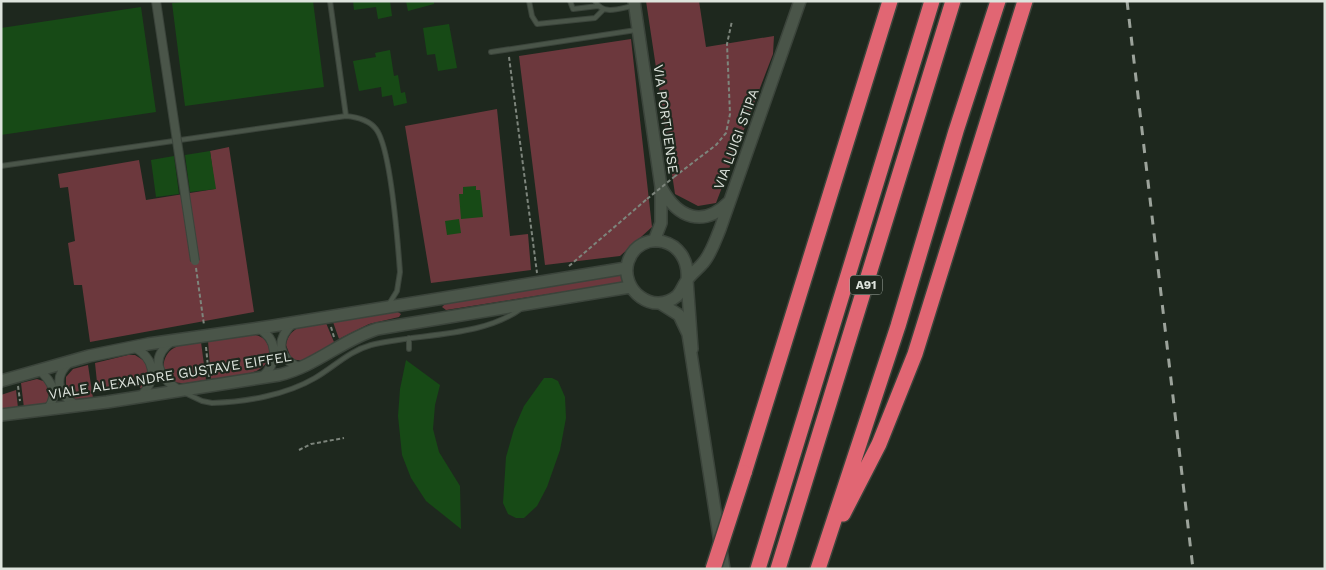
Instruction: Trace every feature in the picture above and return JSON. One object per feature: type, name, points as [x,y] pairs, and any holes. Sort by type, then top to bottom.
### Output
[{"type":"highway","points":[[713,569],[890,1]]},
{"type":"highway","name":"A91","points":[[758,569],[932,1]]},
{"type":"highway","name":"A91","points":[[778,569],[953,1]]},
{"type":"highway","points":[[818,569],[898,326],[956,131],[998,1]]},
{"type":"highway","points":[[823,553],[879,444],[915,354],[1025,1]]},
{"type":"main road","name":"VIA LUIGI STIPA","points":[[687,280],[709,254],[790,35],[800,1]]},
{"type":"main road","name":"VIA PORTUENSE","points":[[634,3],[661,187],[661,223],[654,241]]},
{"type":"main road","points":[[661,187],[674,206],[686,215],[695,217],[715,214],[730,200]]},
{"type":"main road","points":[[692,350],[684,322],[674,312],[660,303],[642,299],[630,287],[626,268],[636,250],[654,241],[664,241],[681,252],[688,270],[692,350],[724,569]]},
{"type":"main road","name":"VIALE ALEXANDRE GUSTAVE EIFFEL","points":[[1,381],[71,361],[174,339],[293,323],[386,306],[626,268]]},
{"type":"main road","points":[[660,303],[677,296],[687,280]]},
{"type":"main road","name":"VIALE ALEXANDRE GUSTAVE EIFFEL","points":[[1,415],[44,411],[262,377],[301,368],[349,340],[378,329],[630,287]]},
{"type":"street","points":[[156,1],[195,261]]},
{"type":"street","points":[[293,323],[284,334],[280,348],[288,362],[301,368]]},
{"type":"street","points":[[258,328],[269,336],[274,350],[271,367],[262,377]]},
{"type":"street","points":[[174,339],[161,354],[159,369],[164,379],[179,390]]},
{"type":"street","points":[[134,347],[148,358],[152,367],[151,382],[141,396]]},
{"type":"street","points":[[71,361],[61,373],[59,386],[64,396],[78,406]]},
{"type":"street","points":[[38,370],[48,378],[54,391],[52,403],[44,411]]},
{"type":"lane","points":[[330,1],[346,116]]},
{"type":"lane","points":[[529,1],[532,16],[537,24],[595,18],[603,10],[634,3]]},
{"type":"lane","points":[[570,1],[573,9],[577,10],[598,6]]},
{"type":"lane","points":[[595,1],[603,10]]},
{"type":"lane","points":[[790,35],[796,1]]},
{"type":"lane","points":[[491,52],[638,30]]},
{"type":"lane","points":[[1,166],[346,116],[356,117],[373,126],[384,146],[400,272],[398,291],[386,306]]},
{"type":"lane","points":[[179,390],[212,404],[284,392],[313,380],[359,350],[409,338],[486,325],[511,315],[529,303]]},
{"type":"lane","points":[[409,338],[409,349]]},
{"type":"path","points":[[567,268],[647,199],[716,145],[726,133],[730,114],[726,44],[732,21]]},
{"type":"path","points":[[508,49],[537,273]]},
{"type":"path","points":[[195,261],[204,328]]},
{"type":"path","points":[[329,322],[336,341]]},
{"type":"path","points":[[206,343],[209,379]]},
{"type":"path","points":[[18,386],[21,407]]},
{"type":"path","points":[[298,450],[311,444],[344,438]]},
{"type":"shaded area","points":[[646,1],[699,1],[706,47],[774,36],[773,54],[716,203],[698,206],[675,194]]},
{"type":"shaded area","points":[[631,39],[652,227],[620,256],[545,265],[519,56]]},
{"type":"shaded area","points":[[497,109],[510,236],[528,234],[531,270],[431,283],[405,126]]},
{"type":"shaded area","points":[[229,147],[254,312],[90,342],[82,285],[74,285],[68,243],[75,241],[68,187],[60,188],[58,174],[139,160],[146,200],[215,189],[210,151]]},
{"type":"shaded area","points":[[624,274],[626,282],[446,310],[442,307],[445,304]]},
{"type":"shaded area","points":[[396,311],[401,314],[399,317],[369,324],[339,339],[333,322]]},
{"type":"shaded area","points":[[326,323],[334,342],[308,359],[296,360],[291,358],[286,345],[288,338],[296,329],[313,324]]},
{"type":"shaded area","points":[[246,335],[260,336],[266,341],[271,354],[267,362],[255,372],[211,379],[208,341]]},
{"type":"shaded area","points":[[201,342],[206,380],[182,383],[175,382],[166,376],[164,361],[170,351],[180,345]]},
{"type":"shaded area","points":[[135,355],[146,362],[149,378],[141,389],[138,384],[98,392],[95,363]]},
{"type":"shaded area","points":[[88,365],[93,398],[74,399],[66,390],[66,377],[73,369]]},
{"type":"shaded area","points":[[37,379],[46,382],[51,395],[47,404],[24,408],[21,383]]},
{"type":"shaded area","points":[[16,390],[18,408],[1,409],[1,395]]},
{"type":"building","points":[[188,1],[313,1],[324,87],[185,106],[172,3]]},
{"type":"building","points":[[353,1],[390,1],[392,16],[378,19],[376,7],[354,10]]},
{"type":"building","points":[[406,1],[434,1],[434,4],[408,11]]},
{"type":"building","points":[[141,7],[156,112],[1,135],[1,28]]},
{"type":"building","points":[[449,24],[457,68],[438,71],[435,54],[427,55],[423,28]]},
{"type":"building","points":[[390,50],[394,76],[398,75],[401,93],[405,92],[407,103],[394,106],[392,95],[382,97],[381,87],[359,91],[353,61],[376,57],[375,53]]},
{"type":"building","points":[[210,151],[216,189],[190,192],[185,155]]},
{"type":"building","points":[[174,156],[179,194],[156,197],[151,160]]},
{"type":"building","points":[[476,186],[476,190],[480,190],[483,217],[461,219],[459,194],[463,194],[463,187]]},
{"type":"building","points":[[459,219],[461,233],[447,235],[445,221]]},
{"type":"building","points":[[406,360],[440,385],[435,405],[433,429],[439,452],[460,486],[461,529],[426,501],[411,478],[402,455],[398,416],[400,389]]},
{"type":"building","points":[[544,378],[552,378],[558,381],[565,397],[566,418],[560,450],[547,487],[537,506],[524,518],[516,518],[508,514],[503,503],[506,457],[514,429],[524,406]]},
{"type":"railway","points":[[1127,1],[1193,569]]}]
